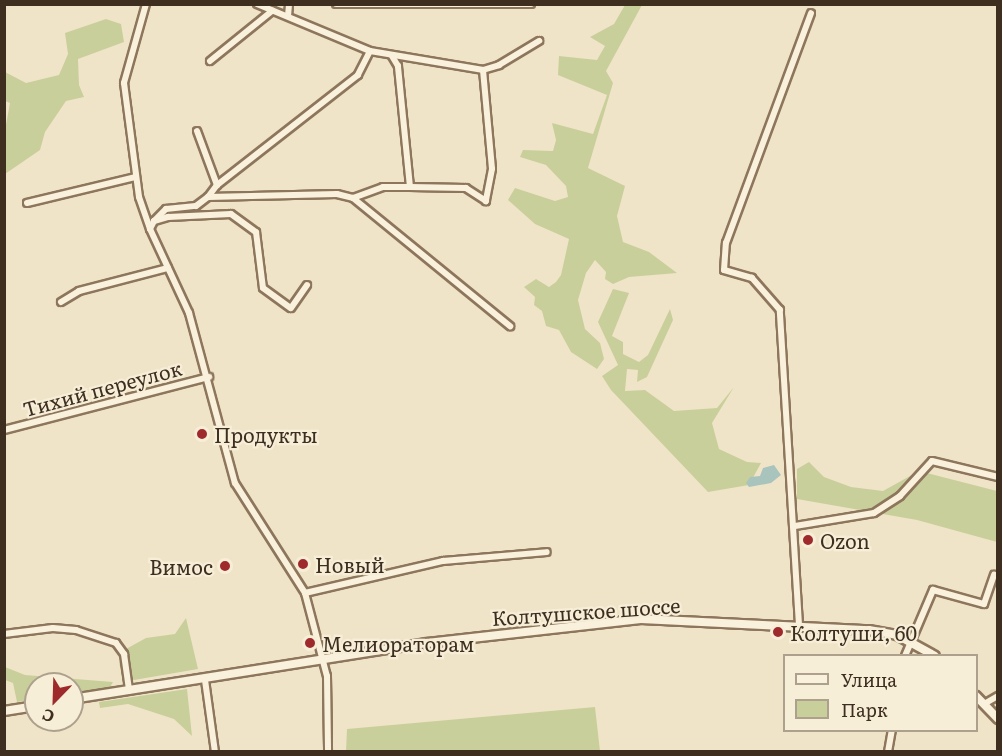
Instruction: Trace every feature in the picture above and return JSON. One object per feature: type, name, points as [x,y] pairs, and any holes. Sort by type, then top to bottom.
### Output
[{"type":"main road","name":"Колтушское шоссе","points":[[84,697],[457,639],[624,621],[799,625],[876,630],[910,641],[932,654]]},
{"type":"main road","points":[[978,698],[998,719]]},
{"type":"main road","points":[[4,711],[24,708]]},
{"type":"street","points":[[146,4],[124,83],[135,177],[150,229],[189,313],[209,377],[224,446],[241,496],[305,592],[323,660],[328,752]]},
{"type":"street","points":[[257,4],[369,51],[483,70],[499,65],[539,41]]},
{"type":"street","points":[[288,16],[289,4]]},
{"type":"street","points":[[336,4],[531,4]]},
{"type":"street","points":[[210,61],[272,10]]},
{"type":"street","points":[[799,625],[795,526],[780,310],[752,278],[724,270],[726,243],[732,223],[811,13]]},
{"type":"street","points":[[150,229],[154,221],[166,209],[196,206],[208,197],[217,184],[358,75],[369,51]]},
{"type":"street","points":[[392,56],[398,66],[410,187]]},
{"type":"street","points":[[353,198],[383,187],[465,188],[486,201],[492,169],[483,70]]},
{"type":"street","points":[[197,131],[217,184]]},
{"type":"street","points":[[27,203],[135,177]]},
{"type":"street","points":[[208,197],[337,194],[353,198],[510,326]]},
{"type":"street","points":[[154,221],[231,214],[256,232],[263,288],[291,308],[307,285]]},
{"type":"street","points":[[61,302],[79,291],[168,268]]},
{"type":"street","name":"Тихий переулок","points":[[4,430],[209,377]]},
{"type":"street","points":[[795,526],[874,513],[900,496],[932,461],[998,477]]},
{"type":"street","points":[[305,592],[443,561],[547,552]]},
{"type":"street","points":[[906,654],[933,590],[984,604],[994,575]]},
{"type":"street","points":[[4,634],[53,628],[76,630],[116,644],[124,654],[129,691]]},
{"type":"street","points":[[205,680],[215,752]]},
{"type":"street","points":[[984,704],[998,696]]},
{"type":"street","points":[[888,752],[892,732]]},
{"type":"green space","points":[[625,5],[642,5],[606,71],[613,83],[588,168],[625,186],[617,216],[623,242],[649,252],[677,273],[629,277],[613,284],[605,279],[606,272],[595,260],[586,273],[578,300],[585,329],[600,343],[604,359],[597,369],[571,352],[559,330],[546,326],[542,311],[534,305],[535,297],[524,287],[536,279],[549,287],[556,282],[561,275],[569,239],[535,224],[508,200],[515,188],[555,201],[568,197],[566,186],[546,165],[520,157],[523,150],[553,151],[556,140],[552,123],[593,134],[607,95],[558,75],[559,56],[597,60],[605,46],[590,37],[614,24]]},
{"type":"green space","points":[[106,19],[121,24],[124,42],[78,59],[79,85],[84,97],[66,101],[45,132],[40,150],[5,174],[5,130],[10,103],[5,101],[5,72],[26,83],[59,75],[68,54],[65,33]]},
{"type":"green space","points":[[613,289],[629,293],[612,336],[623,342],[623,354],[639,362],[648,355],[670,309],[673,320],[647,377],[637,382],[638,370],[627,369],[625,391],[645,390],[674,411],[717,408],[734,387],[712,423],[719,449],[747,462],[761,463],[749,485],[708,492],[611,390],[602,376],[618,365],[598,322]]},
{"type":"green space","points":[[809,462],[824,477],[851,487],[883,491],[919,471],[997,491],[997,542],[917,520],[797,499],[797,469]]},
{"type":"green space","points":[[186,618],[198,669],[134,680],[122,676],[119,662],[126,649],[146,638],[175,634]]},
{"type":"green space","points":[[5,667],[24,675],[24,701],[17,702],[13,683],[5,680]]},
{"type":"green space","points":[[84,680],[113,682],[109,689],[84,692]]},
{"type":"green space","points":[[187,689],[192,736],[174,719],[128,704],[100,708],[99,702]]},
{"type":"green space","points":[[595,707],[600,751],[346,751],[347,729]]},
{"type":"water","points":[[774,465],[781,475],[771,483],[749,487],[746,483],[750,477],[760,476],[763,468]]},
{"type":"place","name":"Продукты","points":[[202,434]]},
{"type":"place","name":"Ozon","points":[[808,540]]},
{"type":"place","name":"Новый","points":[[303,564]]},
{"type":"place","name":"Вимос","points":[[225,566]]},
{"type":"place","name":"Колтуши, 60","points":[[778,632]]},
{"type":"place","name":"Мелиораторам","points":[[310,643]]}]
